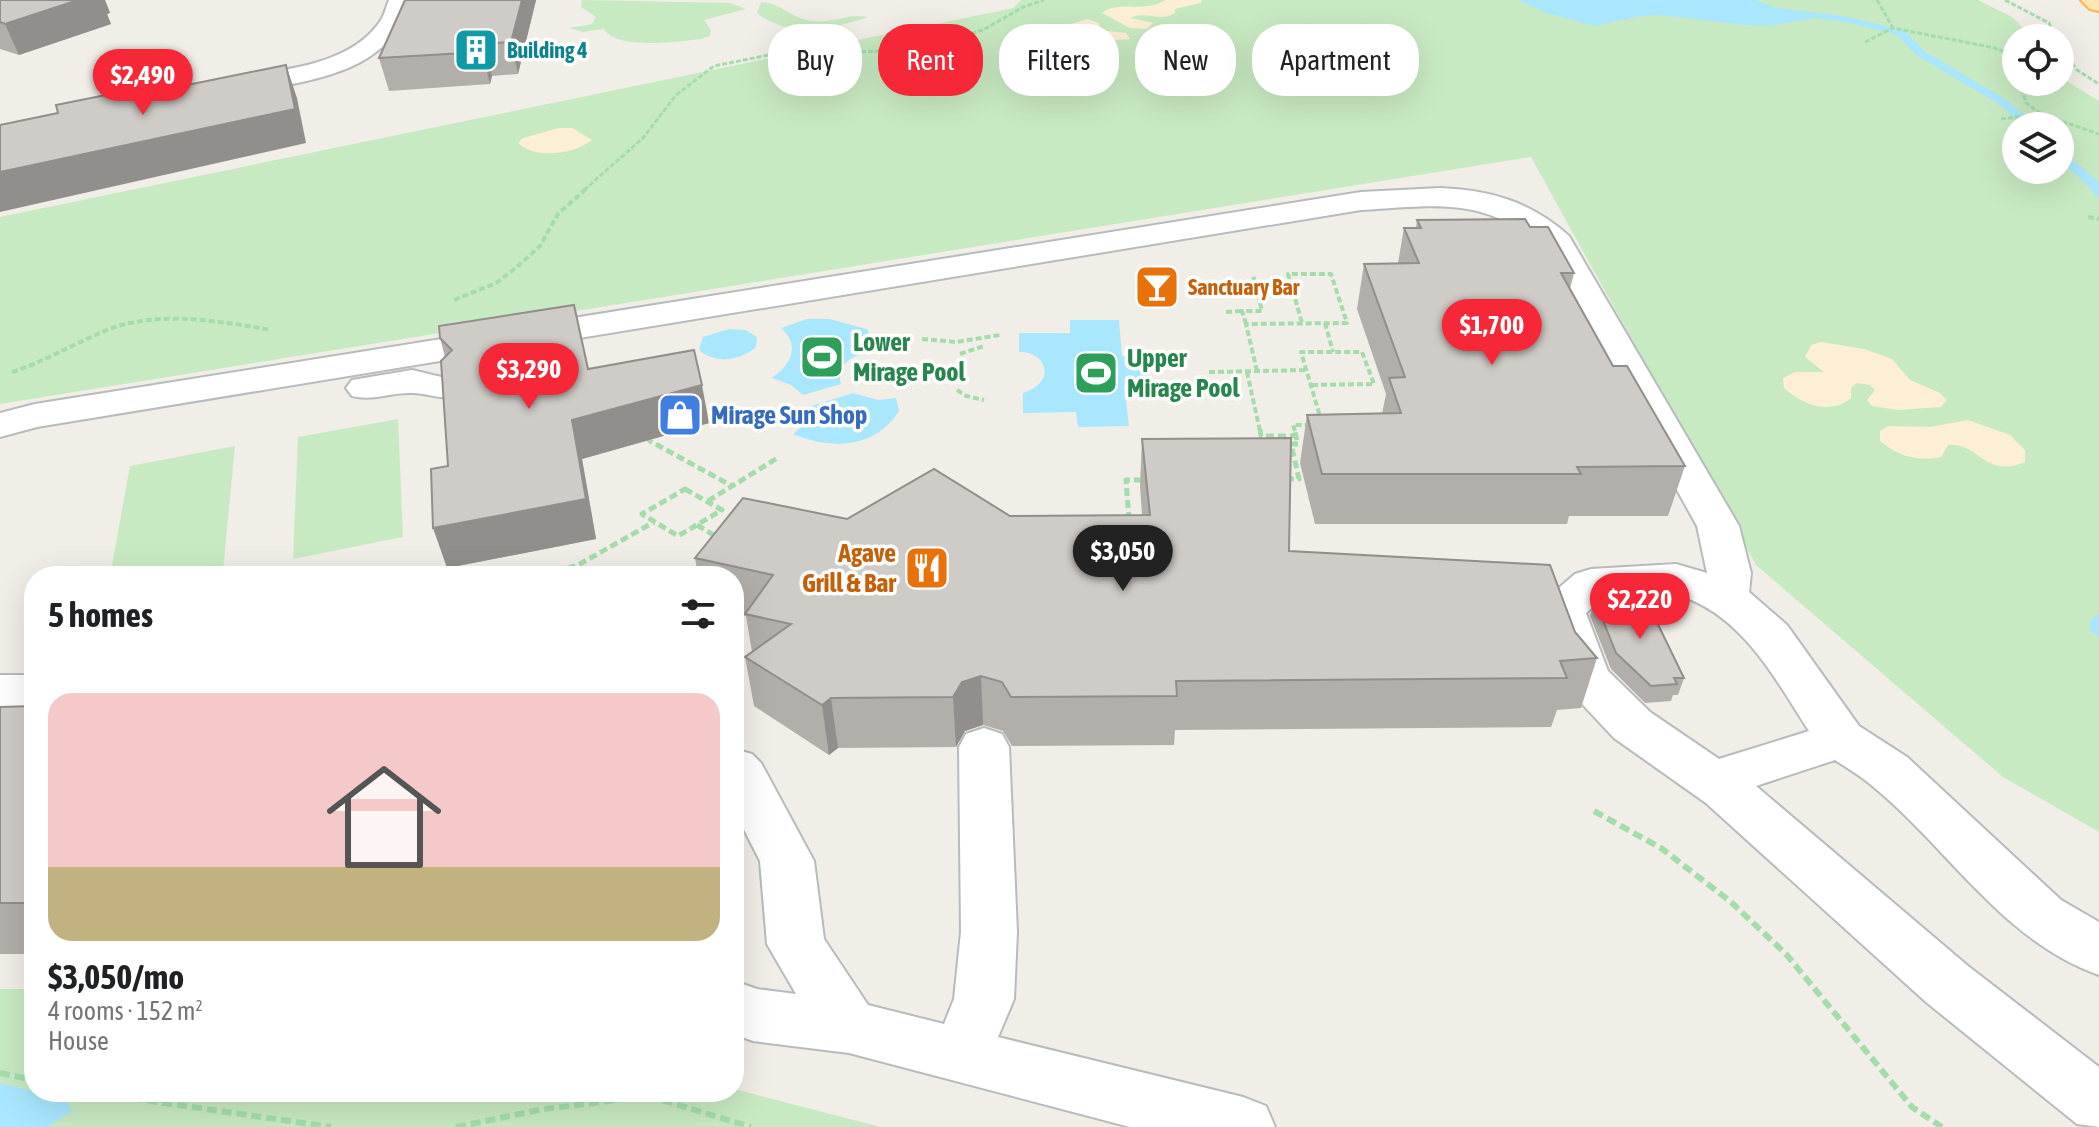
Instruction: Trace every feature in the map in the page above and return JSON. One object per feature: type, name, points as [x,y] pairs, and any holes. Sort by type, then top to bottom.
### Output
[{"type":"main road","points":[[2093,0],[2099,4]]},
{"type":"lane","points":[[152,94],[299,74],[341,61],[370,46],[390,27],[401,0]]},
{"type":"lane","points":[[0,425],[35,416],[302,372],[1361,201],[1460,196],[1516,211],[1541,225],[1557,243],[1718,526],[1729,573],[1726,597]]},
{"type":"lane","points":[[302,372],[305,389],[316,395],[412,381],[441,388]]},
{"type":"lane","points":[[2099,951],[2041,916],[1889,771],[1841,739],[1771,636],[1726,597],[1676,578],[1631,579],[1591,584],[1562,610],[1587,679],[1632,725],[1712,781],[1828,877],[1947,984],[2099,1104]]},
{"type":"lane","points":[[0,692],[24,692]]},
{"type":"lane","points":[[1712,781],[1841,739]]},
{"type":"lane","points":[[960,1056],[984,999],[989,932],[984,747]]},
{"type":"lane","points":[[744,796],[787,861],[796,944],[849,1027]]},
{"type":"lane","points":[[744,1011],[753,1015],[849,1027],[1243,1127]]},
{"type":"path","points":[[446,302],[496,283],[517,267],[540,246],[558,214],[643,138],[676,95],[714,66],[769,55],[883,51],[939,42],[983,30],[1023,7],[1044,0]]},
{"type":"path","points":[[1877,0],[1893,28]]},
{"type":"path","points":[[2005,0],[2049,24]]},
{"type":"path","points":[[1865,42],[1893,28],[2002,51]]},
{"type":"path","points":[[2074,66],[2099,84]]},
{"type":"path","points":[[2024,96],[2026,103],[2038,112]]},
{"type":"path","points":[[2074,125],[2099,134]]},
{"type":"path","points":[[2088,217],[2099,219]]},
{"type":"path","points":[[1246,324],[1347,323],[1331,274],[1288,274],[1302,323]]},
{"type":"path","points":[[1226,312],[1262,311],[1253,275]]},
{"type":"path","points":[[1242,311],[1257,371]]},
{"type":"path","points":[[0,376],[48,360],[108,330],[135,322],[207,319],[267,330],[280,329]]},
{"type":"path","points":[[1325,323],[1333,352]]},
{"type":"path","points":[[922,339],[956,342],[1000,335]]},
{"type":"path","points":[[960,354],[984,346]]},
{"type":"path","points":[[1275,444],[1298,444],[1293,425],[1322,425],[1301,352],[1362,352],[1374,384],[1312,385]]},
{"type":"path","points":[[1209,372],[1307,370]]},
{"type":"path","points":[[1247,372],[1261,436],[1296,436]]},
{"type":"path","points":[[957,390],[966,396],[984,400]]},
{"type":"path","points":[[647,430],[649,438]]},
{"type":"path","points":[[634,440],[649,438],[732,486]]},
{"type":"path","points":[[1277,479],[1299,479],[1291,444]]},
{"type":"path","points":[[708,501],[779,457]]},
{"type":"path","points":[[1129,523],[1126,480],[1157,480]]},
{"type":"path","points":[[685,489],[708,501],[722,510],[678,536],[642,514],[685,489]]},
{"type":"path","points":[[575,566],[654,522]]},
{"type":"path","points":[[697,525],[728,544]]},
{"type":"path","points":[[1594,811],[1661,848],[1731,902],[1786,954],[1912,1107],[1942,1127]]},
{"type":"path","points":[[0,1073],[24,1078]]},
{"type":"path","points":[[137,1102],[331,1127]]},
{"type":"path","points":[[456,1127],[544,1109],[601,1102]]},
{"type":"path","points":[[669,1102],[751,1127]]},
{"type":"green space","points":[[582,0],[730,3],[746,9],[704,20],[711,30],[710,36],[648,43],[621,40],[610,36],[604,29],[583,32],[569,28],[592,24],[596,17],[581,7]]},
{"type":"green space","points":[[1021,0],[1978,0],[2012,17],[2019,24],[2002,24],[2002,96],[2074,96],[2074,86],[2099,101],[2099,832],[2003,777],[1756,565],[1531,157],[0,404],[0,217],[768,59],[768,96],[862,96],[862,39],[878,36],[878,96],[983,96],[983,24],[935,24],[1013,8]]},
{"type":"green space","points":[[761,2],[812,21],[868,17],[844,24],[777,24],[757,13]]},
{"type":"green space","points":[[398,419],[403,537],[293,559],[298,437]]},
{"type":"green space","points":[[235,446],[223,566],[112,566],[130,466]]},
{"type":"green space","points":[[0,989],[24,989],[24,1102],[744,1102],[744,1092],[881,1127],[0,1127]]},
{"type":"sand","points":[[1166,0],[1202,0],[1201,3],[1175,9],[1175,13],[1169,16],[1130,18],[1153,23],[1135,24],[1135,28],[1102,13],[1116,7],[1157,4]]},
{"type":"sand","points":[[1087,19],[1099,24],[1071,24]]},
{"type":"sand","points":[[1119,32],[1126,33],[1130,39],[1119,40]]},
{"type":"sand","points":[[559,128],[572,128],[592,140],[575,149],[555,153],[535,152],[518,143],[523,138]]},
{"type":"sand","points":[[1821,342],[1864,349],[1892,359],[1910,380],[1940,393],[1947,400],[1941,407],[1898,410],[1872,406],[1867,400],[1875,390],[1870,385],[1857,383],[1851,388],[1851,398],[1843,403],[1825,407],[1807,403],[1784,388],[1783,378],[1795,372],[1824,372],[1805,357],[1811,345]]},
{"type":"sand","points":[[1968,420],[2010,435],[2025,450],[2025,462],[2000,466],[1958,445],[1948,445],[1941,457],[1916,458],[1894,451],[1880,441],[1880,431],[1888,426],[1930,427]]},
{"type":"water","points":[[1519,0],[1756,0],[1812,15],[1810,19],[1768,26],[1660,15],[1595,26],[1546,13]]},
{"type":"water","name":"Lower Mirage Pool","points":[[807,319],[829,319],[867,329],[880,349],[845,363],[841,369],[841,384],[803,395],[791,385],[772,378],[784,367],[791,354],[791,341],[781,328]]},
{"type":"water","name":"Upper Mirage Pool","points":[[1070,320],[1119,320],[1122,356],[1146,356],[1150,385],[1124,385],[1129,426],[1078,427],[1076,412],[1023,413],[1023,393],[1041,382],[1044,368],[1036,356],[1019,352],[1019,333],[1070,333]]},
{"type":"water","points":[[729,329],[746,330],[757,337],[756,347],[730,359],[715,358],[701,352],[699,348],[703,337]]},
{"type":"water","points":[[853,393],[878,400],[896,398],[899,411],[878,433],[851,443],[822,442],[793,434],[801,427],[808,407]]},
{"type":"water","points":[[0,1083],[24,1089],[24,1102],[68,1102],[72,1111],[48,1127],[0,1127]]},
{"type":"building","points":[[0,0],[78,0],[5,24],[0,22]]},
{"type":"building","points":[[405,0],[522,0],[511,42],[484,44],[482,52],[379,58]]},
{"type":"building","points":[[286,65],[295,109],[0,172],[0,125],[58,113],[56,105],[136,89],[138,95]]},
{"type":"building","points":[[1525,219],[1530,227],[1548,227],[1574,273],[1561,273],[1613,366],[1627,366],[1685,466],[1577,467],[1581,474],[1322,474],[1307,415],[1401,413],[1389,378],[1405,377],[1364,264],[1419,263],[1404,228],[1421,228],[1417,220]]},
{"type":"building","points":[[574,305],[588,369],[694,350],[702,385],[572,420],[586,499],[433,528],[431,469],[448,466],[441,361],[452,350],[440,338],[439,326]]},
{"type":"building","points":[[1291,438],[1289,551],[1550,565],[1575,632],[1597,658],[1560,661],[1567,678],[1176,681],[1177,696],[1011,697],[1002,682],[981,676],[962,682],[953,697],[831,698],[822,705],[745,657],[791,624],[745,614],[773,575],[744,569],[744,566],[695,558],[743,498],[847,519],[934,469],[1010,516],[1150,515],[1142,439]]},
{"type":"building","points":[[1595,600],[1638,602],[1640,608],[1650,608],[1684,678],[1674,678],[1677,684],[1651,686],[1616,653]]},
{"type":"building","points":[[24,706],[24,903],[0,903],[0,707]]},
{"type":"waterway","points":[[1812,15],[1849,20],[1901,33],[1920,53],[2015,112]]},
{"type":"waterway","points":[[2074,166],[2096,186],[2099,193]]},
{"type":"waterway","points":[[2099,620],[2099,631]]},
{"type":"place","name":"Building 4","points":[[476,50]]},
{"type":"place","name":"Sanctuary Bar","points":[[1157,287]]},
{"type":"place","name":"Lower Mirage Pool","points":[[822,357]]},
{"type":"place","name":"Upper Mirage Pool","points":[[1096,373]]},
{"type":"place","name":"Mirage Sun Shop","points":[[680,415]]},
{"type":"place","name":"Agave Grill & Bar","points":[[927,568]]}]
